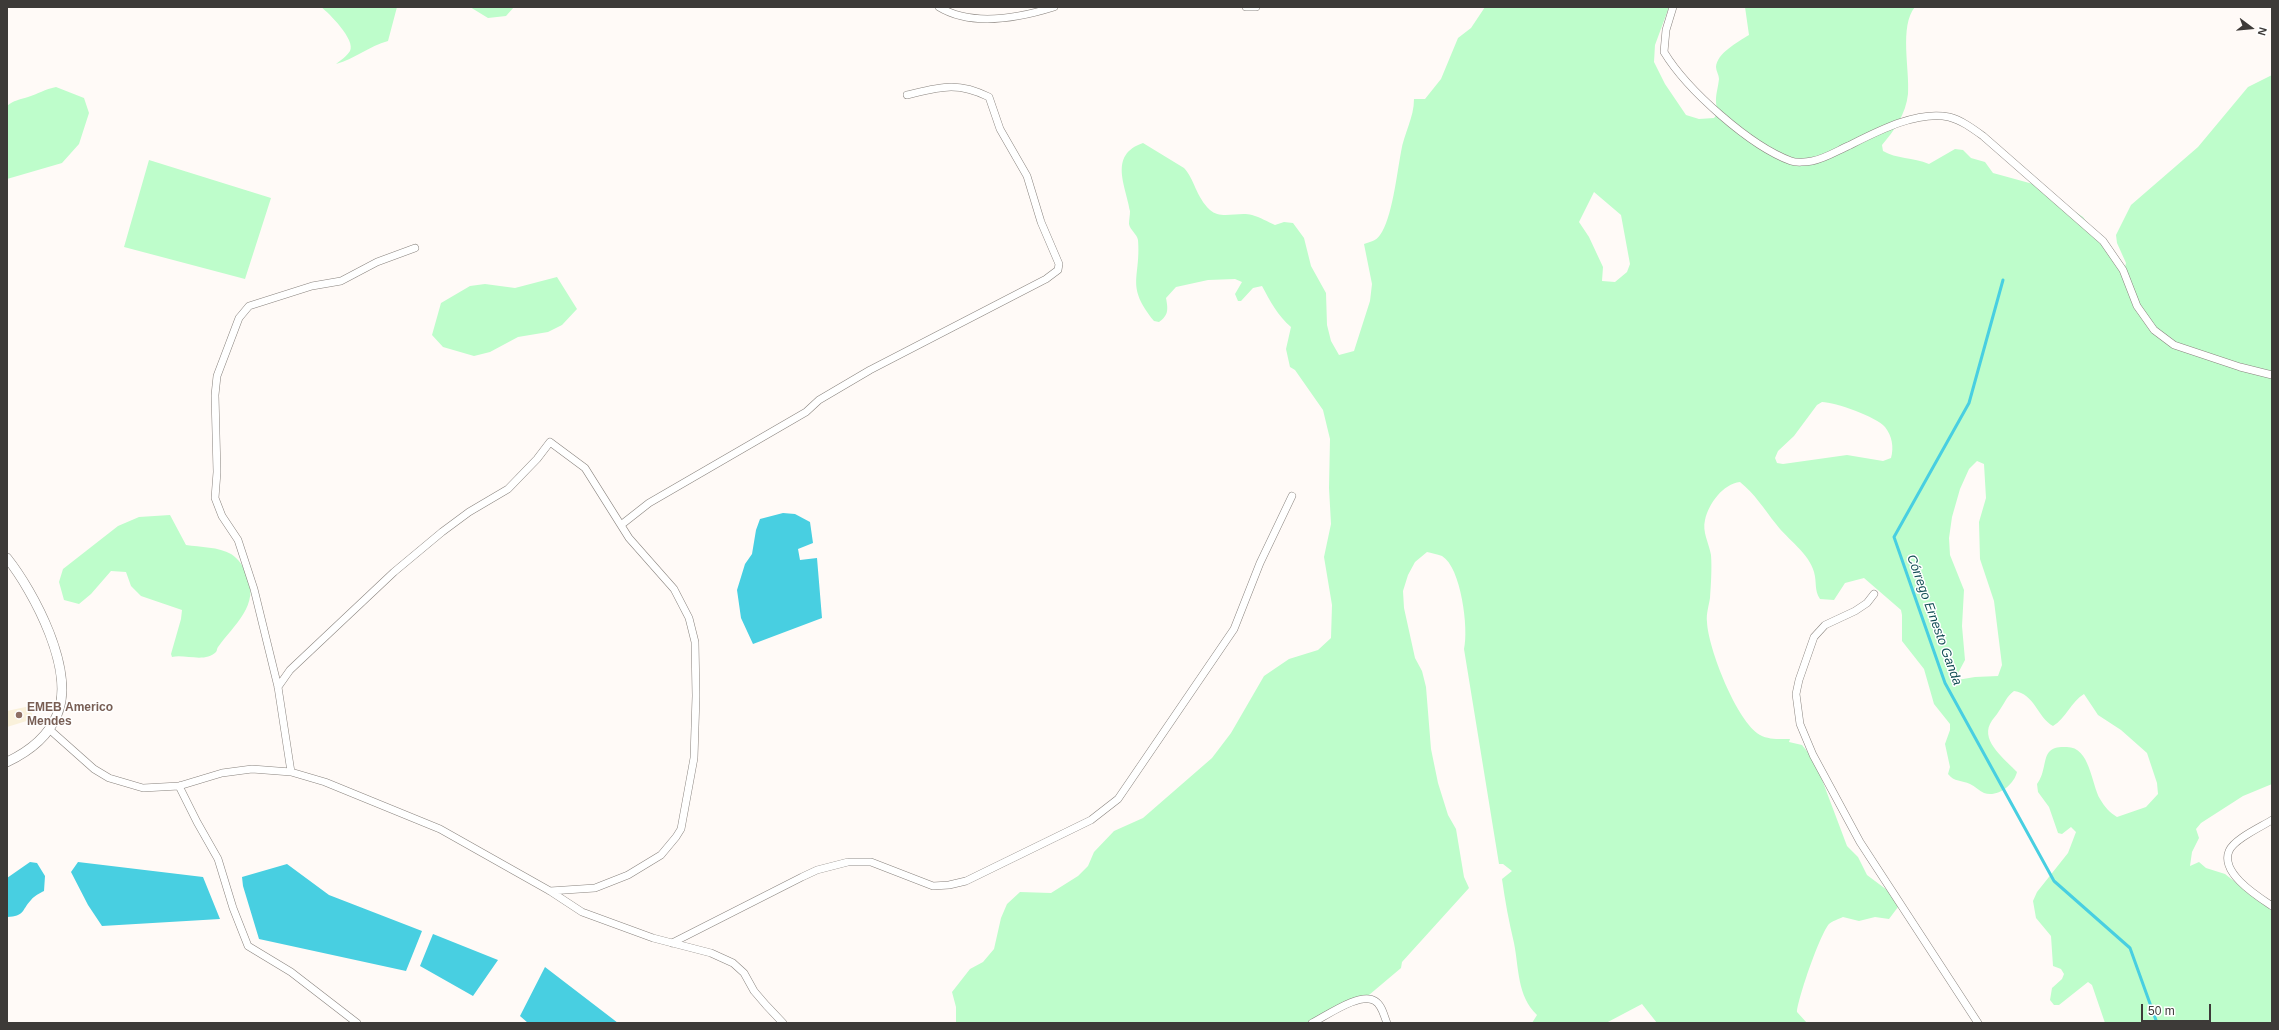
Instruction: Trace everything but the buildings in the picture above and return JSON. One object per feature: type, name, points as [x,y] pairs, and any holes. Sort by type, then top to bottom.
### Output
[{"type":"street","points":[[939,7],[951,14],[995,18],[1028,15],[1054,7]]},
{"type":"street","points":[[1246,7],[1256,7]]},
{"type":"street","points":[[1672,7],[1664,41],[1664,52],[1670,63],[1686,82],[1731,124],[1779,155],[1792,162],[1812,161],[1897,123],[1926,117],[1948,117],[1967,125],[1983,136],[2103,241],[2123,270],[2137,306],[2154,330],[2174,344],[2240,367],[2272,375]]},
{"type":"street","points":[[621,525],[649,503],[806,412],[819,400],[870,370],[1046,280],[1058,270],[1059,264],[1041,222],[1027,176],[1000,129],[988,97],[961,86],[943,86],[907,95]]},
{"type":"street","points":[[291,772],[278,687],[247,563],[238,540],[222,516],[216,498],[217,466],[215,395],[217,376],[239,318],[249,306],[312,286],[341,281],[377,262],[415,248]]},
{"type":"street","points":[[278,687],[290,670],[394,572],[469,512],[508,489],[537,460],[550,442],[585,468],[629,538],[674,589],[689,618],[695,642],[696,696],[694,758],[681,829],[661,855],[644,866],[595,888],[550,891]]},
{"type":"street","points":[[672,943],[802,876],[831,866],[848,862],[871,862],[924,884],[949,885],[966,881],[1091,820],[1118,799],[1234,629],[1260,563],[1292,496]]},
{"type":"street","points":[[7,558],[18,572],[35,600],[53,642],[62,690],[57,714],[49,729],[36,743],[18,757],[7,762]]},
{"type":"street","points":[[1874,594],[1867,603],[1855,611],[1825,624],[1814,637],[1798,680],[1796,694],[1800,724],[1813,755],[1860,842],[1978,1023]]},
{"type":"street","points":[[49,729],[94,769],[109,778],[143,788],[179,786],[222,773],[252,769],[291,772],[325,782],[440,829],[550,891],[582,912],[646,936],[711,953],[733,963],[744,973],[754,991],[766,1006],[783,1023]]},
{"type":"street","points":[[179,786],[218,859],[233,908],[248,946],[291,972],[357,1023]]},
{"type":"street","points":[[2271,904],[2249,890],[2234,874],[2229,865],[2228,858],[2229,850],[2239,840],[2272,820]]},
{"type":"street","points":[[1312,1023],[1354,1001],[1367,998],[1376,1001],[1382,1008],[1387,1023]]},
{"type":"shaded area","name":"EMEB Americo Mendes","points":[[30,706],[33,719],[7,727],[7,711]]},
{"type":"green space","points":[[321,7],[397,7],[388,41],[336,64],[349,53],[351,46],[341,27]]},
{"type":"green space","points":[[470,7],[514,7],[506,16],[488,18]]},
{"type":"green space","points":[[1485,7],[1669,7],[1655,45],[1654,62],[1665,84],[1686,115],[1699,119],[1714,118],[1718,113],[1716,99],[1719,76],[1716,68],[1717,62],[1729,48],[1749,35],[1745,7],[1915,7],[1910,15],[1907,25],[1907,101],[1899,122],[1882,145],[1883,151],[1888,154],[1929,164],[1955,149],[1963,150],[1971,158],[1985,162],[1993,173],[2033,184],[2083,217],[2110,255],[2125,267],[2126,263],[2117,243],[2116,235],[2131,205],[2198,147],[2248,87],[2272,75],[2272,784],[2243,796],[2201,823],[2196,829],[2199,838],[2192,852],[2190,866],[2199,862],[2206,868],[2225,874],[2272,911],[2272,1023],[2105,1023],[2092,985],[2088,982],[2059,1005],[2054,1005],[2050,1000],[2052,988],[2062,979],[2064,974],[2061,969],[2053,966],[2051,936],[2036,918],[2033,901],[2037,892],[2068,853],[2076,832],[2071,827],[2062,834],[2058,833],[2049,807],[2038,792],[2037,784],[2042,775],[2046,757],[2050,751],[2057,748],[2073,748],[2080,752],[2085,758],[2100,799],[2107,809],[2117,817],[2146,807],[2158,794],[2157,783],[2147,753],[2121,730],[2098,715],[2084,694],[2079,697],[2062,719],[2053,726],[2043,717],[2027,696],[2014,691],[2007,698],[1992,720],[1988,731],[1989,737],[1996,750],[2017,772],[2009,786],[1994,794],[1989,794],[1982,792],[1970,784],[1950,777],[1948,774],[1950,767],[1945,744],[1950,730],[1950,724],[1934,704],[1924,669],[1902,641],[1901,610],[1864,578],[1845,583],[1834,600],[1820,599],[1817,592],[1814,572],[1808,559],[1781,530],[1755,497],[1740,482],[1728,486],[1718,495],[1710,507],[1704,524],[1711,555],[1710,598],[1707,622],[1712,649],[1718,666],[1733,700],[1742,716],[1751,727],[1764,737],[1790,739],[1789,742],[1802,745],[1815,761],[1847,846],[1858,857],[1867,875],[1891,893],[1898,907],[1889,919],[1875,917],[1859,921],[1843,917],[1829,924],[1815,953],[1798,1005],[1797,1012],[1807,1023],[1657,1023],[1642,1004],[1606,1023],[1532,1023],[1537,1015],[1530,1007],[1522,990],[1502,879],[1512,871],[1503,864],[1499,864],[1464,649],[1464,614],[1459,585],[1449,562],[1442,556],[1427,552],[1415,562],[1408,575],[1403,591],[1404,608],[1415,658],[1422,671],[1426,687],[1431,749],[1438,783],[1448,815],[1456,829],[1464,877],[1469,888],[1402,962],[1401,968],[1369,995],[1359,998],[1316,1023],[956,1023],[956,1007],[952,992],[970,969],[983,962],[994,949],[1001,918],[1007,904],[1020,892],[1051,893],[1078,876],[1088,866],[1094,852],[1114,831],[1143,818],[1212,758],[1231,733],[1264,676],[1289,659],[1318,650],[1331,638],[1332,605],[1324,557],[1331,524],[1329,488],[1330,439],[1323,410],[1295,370],[1290,367],[1286,349],[1291,327],[1278,313],[1262,286],[1253,288],[1241,301],[1238,301],[1235,294],[1242,282],[1235,279],[1208,280],[1176,287],[1166,298],[1167,309],[1165,317],[1159,322],[1154,321],[1145,309],[1137,290],[1138,240],[1129,224],[1130,211],[1122,172],[1122,163],[1126,155],[1132,148],[1143,143],[1184,168],[1205,205],[1214,213],[1225,215],[1247,214],[1261,218],[1275,225],[1284,222],[1293,223],[1304,238],[1311,266],[1326,293],[1327,325],[1331,341],[1339,355],[1354,351],[1370,301],[1372,284],[1364,244],[1377,239],[1388,218],[1394,195],[1402,145],[1414,106],[1414,99],[1425,99],[1441,79],[1458,38],[1471,28]],"holes":[[[1594,192],[1621,215],[1630,264],[1627,272],[1615,282],[1602,281],[1603,267],[1589,237],[1579,222]],[[1822,402],[1836,404],[1881,423],[1891,438],[1891,458],[1883,461],[1847,455],[1783,464],[1777,463],[1775,458],[1778,451],[1794,436],[1817,405]],[[1977,461],[1984,464],[1986,498],[1979,522],[1980,559],[1994,601],[2002,665],[1998,676],[1975,677],[1957,680],[1956,677],[1965,660],[1962,626],[1964,590],[1950,555],[1949,538],[1952,517],[1960,489],[1969,469]]]},
{"type":"green space","points":[[56,87],[84,98],[89,113],[79,144],[62,163],[7,179],[7,106],[17,100]]},
{"type":"green space","points":[[149,160],[271,198],[245,279],[124,247]]},
{"type":"green space","points":[[557,277],[577,309],[562,325],[548,332],[518,337],[490,352],[474,356],[443,347],[432,335],[441,303],[470,286],[485,284],[515,288]]},
{"type":"green space","points":[[170,515],[186,545],[215,549],[231,554],[242,566],[247,575],[250,586],[248,605],[243,614],[218,647],[216,652],[206,657],[172,657],[171,654],[181,619],[182,610],[141,596],[131,586],[126,572],[111,571],[91,594],[79,604],[64,600],[59,582],[63,569],[118,526],[139,517]]},
{"type":"water","points":[[783,513],[795,514],[810,522],[813,543],[798,549],[800,560],[817,558],[822,618],[753,644],[741,618],[737,590],[745,564],[752,554],[756,530],[760,519]]},
{"type":"water","points":[[30,862],[37,863],[45,876],[44,891],[32,899],[20,914],[7,917],[7,878]]},
{"type":"water","points":[[78,862],[203,877],[220,919],[102,926],[88,905],[71,872]]},
{"type":"water","points":[[287,864],[329,895],[422,931],[406,971],[259,939],[243,886],[242,877]]},
{"type":"water","points":[[433,934],[498,960],[473,996],[420,966]]},
{"type":"water","points":[[545,967],[618,1023],[528,1023],[520,1016]]},
{"type":"waterway","name":"Córrego Ernesto Ganda","points":[[2003,280],[1969,403],[1894,537],[1945,683],[2054,881],[2130,948],[2157,1023]]},
{"type":"place","name":"EMEB Americo Mendes","points":[[19,715]]}]
